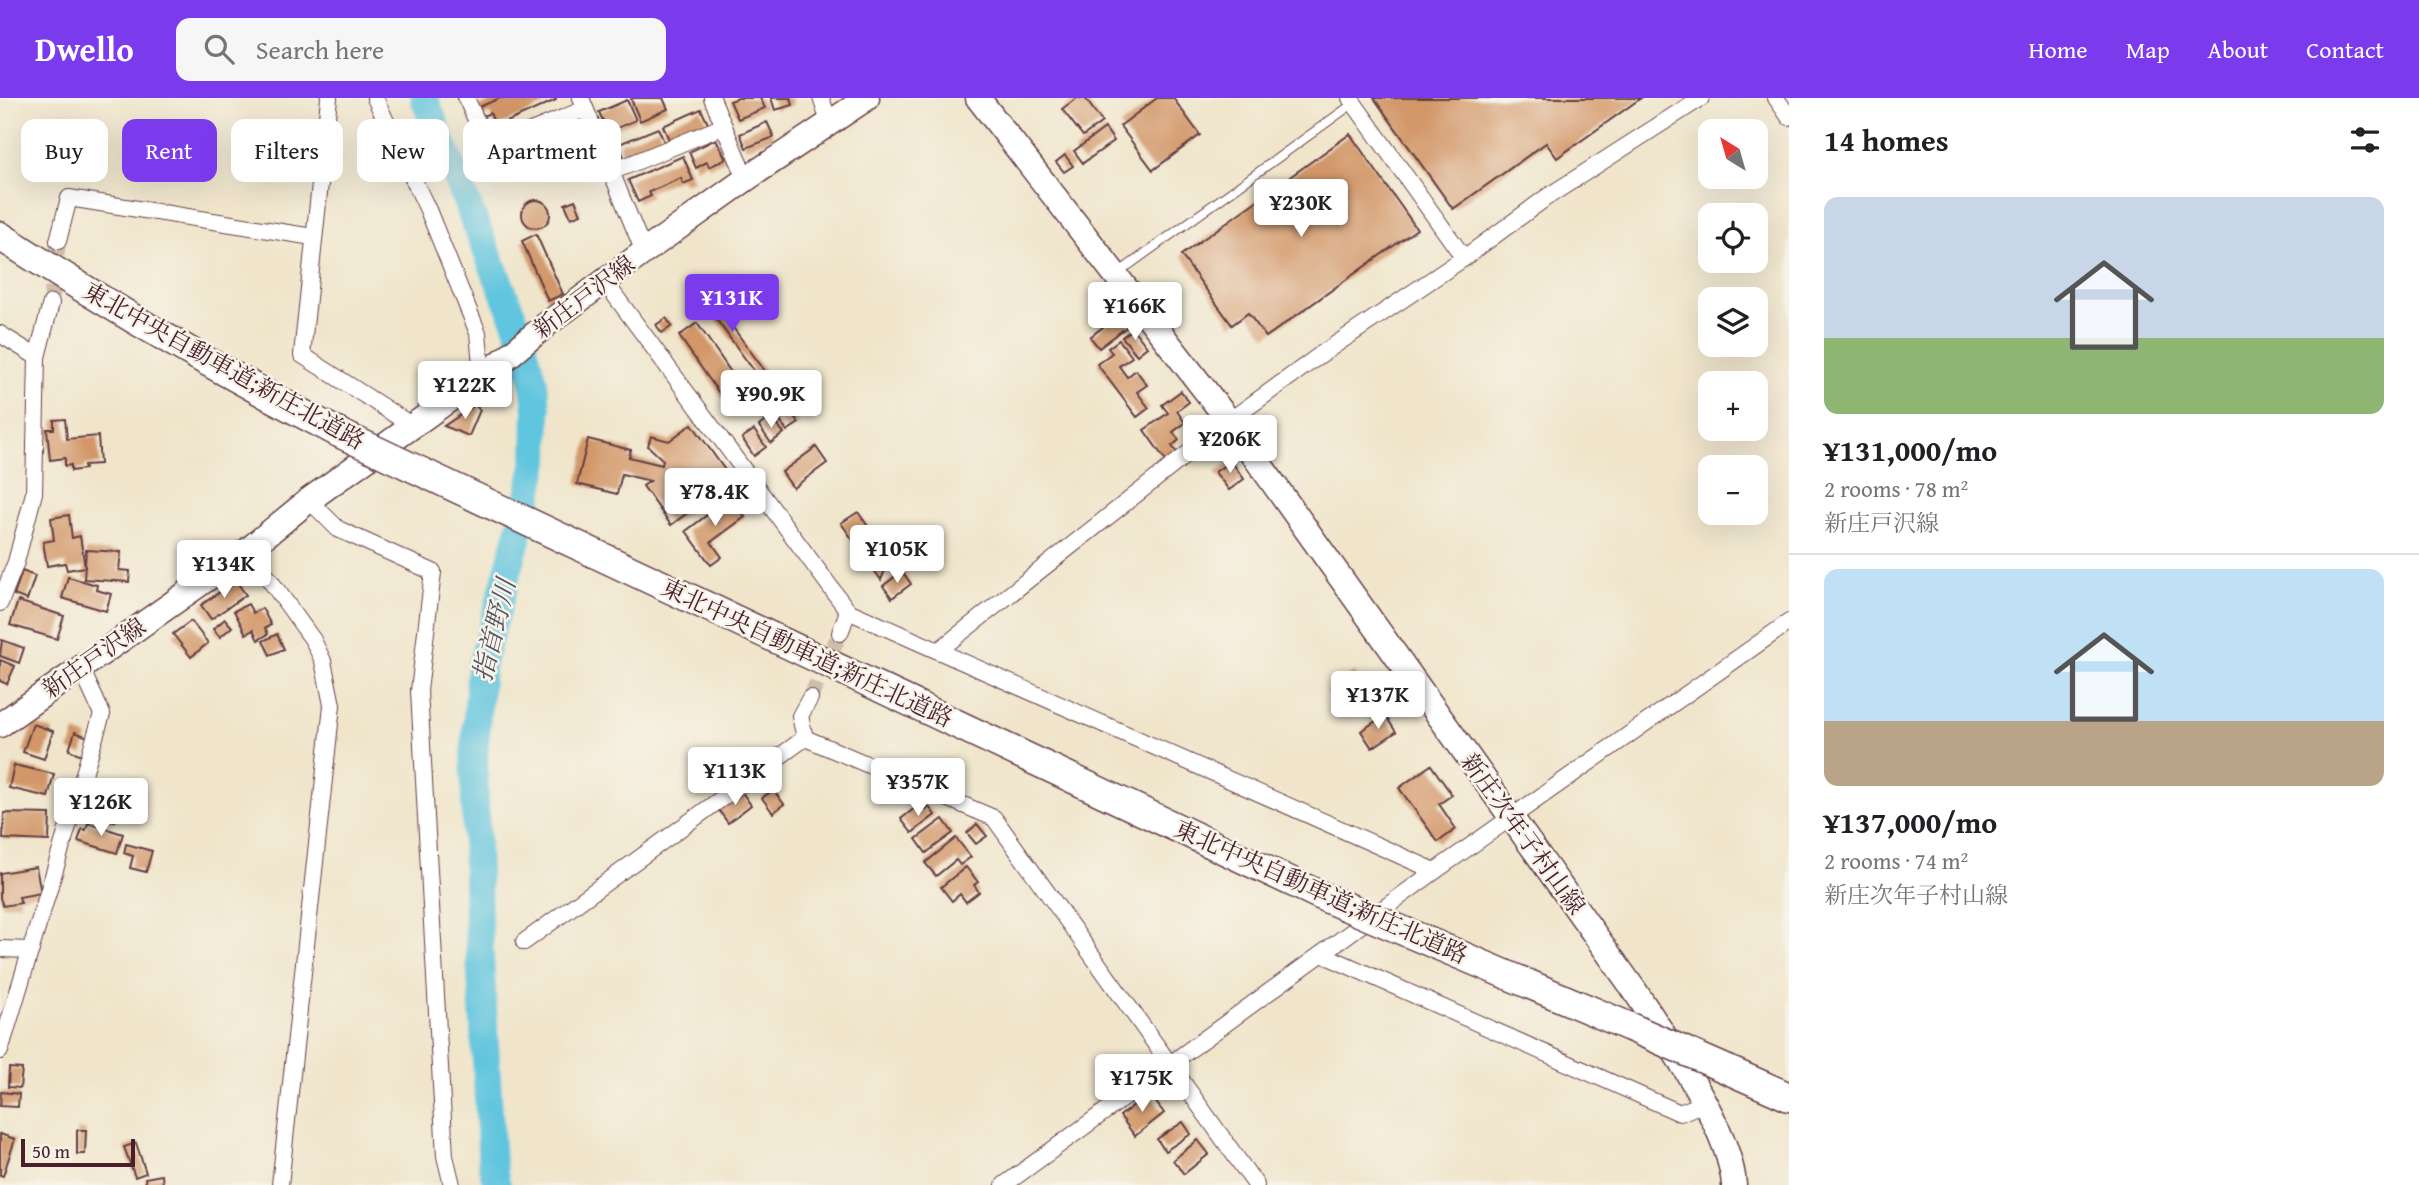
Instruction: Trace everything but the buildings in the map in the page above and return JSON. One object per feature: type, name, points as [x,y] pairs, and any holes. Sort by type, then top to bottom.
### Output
[{"type":"highway","name":"東北中央自動車道;新庄北道路","points":[[0,236],[253,388],[340,433],[1326,898],[1789,1097]]},
{"type":"main road","name":"新庄戸沢線","points":[[0,725],[248,550],[309,500],[489,371],[643,252],[867,98]]},
{"type":"main road","name":"新庄次年子村山線","points":[[978,98],[1229,421],[1635,991],[1716,1125],[1734,1185]]},
{"type":"street","points":[[329,98],[302,355],[411,425]]},
{"type":"street","points":[[375,98],[428,210],[478,333],[489,371]]},
{"type":"street","points":[[466,98],[489,148],[583,103]]},
{"type":"street","points":[[712,98],[746,179]]},
{"type":"street","points":[[821,98],[830,125]]},
{"type":"street","points":[[938,651],[1229,421],[1320,355],[1464,258],[1547,197],[1701,98]]},
{"type":"street","points":[[1776,98],[1789,117]]},
{"type":"street","points":[[1352,100],[1464,258]]},
{"type":"street","points":[[621,168],[724,125]]},
{"type":"street","points":[[615,182],[643,252]]},
{"type":"street","points":[[58,241],[69,198],[313,237]]},
{"type":"street","points":[[605,282],[848,611],[1435,871]]},
{"type":"street","points":[[0,603],[16,562],[34,493],[37,357],[51,303]]},
{"type":"street","points":[[0,334],[37,357]]},
{"type":"street","points":[[309,500],[338,529],[433,572],[419,691],[445,1156],[452,1185]]},
{"type":"street","points":[[248,550],[313,640],[323,660],[332,705],[281,1185]]},
{"type":"street","points":[[839,632],[848,611]]},
{"type":"street","points":[[1004,1185],[1435,871],[1789,622]]},
{"type":"street","points":[[0,1051],[103,715],[81,668]]},
{"type":"street","points":[[805,738],[800,716],[810,698]]},
{"type":"street","points":[[524,942],[805,738]]},
{"type":"street","points":[[805,738],[994,818],[1256,1185]]},
{"type":"street","points":[[0,949],[31,950]]},
{"type":"street","points":[[1322,954],[1680,1113],[1704,1103]]},
{"type":"lane","points":[[1115,275],[1352,100]]},
{"type":"waterway","name":"指首野川","points":[[424,98],[518,328],[534,382],[537,410],[536,460],[528,500],[481,667],[474,757],[478,922],[492,1166],[497,1185]]},
{"type":"tunnel","points":[[51,303],[58,241]]},
{"type":"tunnel","points":[[810,698],[840,633]]}]
